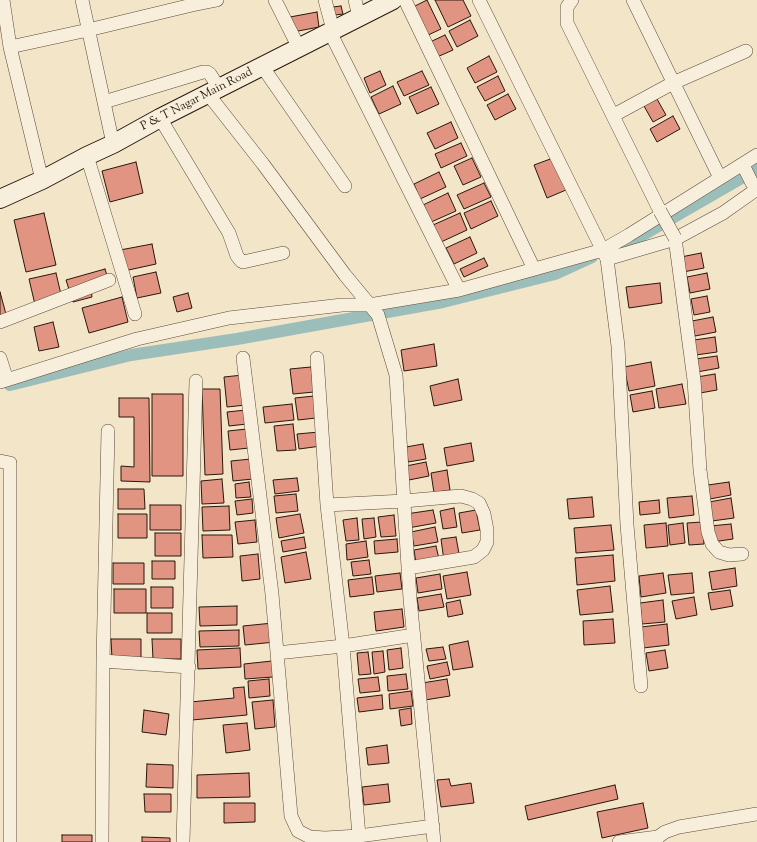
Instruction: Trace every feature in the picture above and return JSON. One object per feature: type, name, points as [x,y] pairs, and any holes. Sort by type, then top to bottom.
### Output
[{"type":"main road","name":"P & T Nagar Main Road","points":[[0,199],[42,180],[160,118],[332,31],[357,8],[393,0]]},
{"type":"street","points":[[3,0],[10,47],[42,180]]},
{"type":"street","points":[[82,0],[113,144]]},
{"type":"street","points":[[10,47],[88,30],[191,2],[217,0]]},
{"type":"street","points":[[275,0],[299,48]]},
{"type":"street","points":[[325,0],[332,31],[459,290]]},
{"type":"street","points":[[405,0],[534,269]]},
{"type":"street","points":[[479,0],[605,254],[618,346],[627,525],[641,686]]},
{"type":"street","points":[[572,0],[567,8],[567,23],[614,115],[660,211],[675,238],[694,380],[700,470],[708,532],[712,544],[719,552],[729,555],[742,554]]},
{"type":"street","points":[[633,0],[720,178]]},
{"type":"street","points":[[614,115],[673,83],[746,51]]},
{"type":"street","points":[[262,66],[345,186]]},
{"type":"street","points":[[104,102],[203,72],[210,74],[214,91],[263,164],[345,275],[373,308],[396,375],[408,568],[434,842]]},
{"type":"street","points":[[160,118],[225,226],[237,256],[241,261],[243,262],[283,253]]},
{"type":"street","points":[[605,254],[629,235],[720,178],[745,167],[757,155]]},
{"type":"street","points":[[87,156],[135,314]]},
{"type":"street","points":[[0,358],[4,381],[137,339],[229,318],[342,305],[373,308],[459,290],[534,269],[675,238],[723,213],[754,186],[745,167]]},
{"type":"street","points":[[0,322],[109,280]]},
{"type":"street","points":[[243,358],[271,586],[292,816],[298,832],[317,840],[341,840],[359,836],[433,826]]},
{"type":"street","points":[[317,358],[327,505],[344,646],[359,836]]},
{"type":"street","points":[[183,842],[196,381]]},
{"type":"street","points":[[102,842],[103,661],[108,431]]},
{"type":"street","points":[[0,461],[10,463],[10,842]]},
{"type":"street","points":[[327,505],[404,502],[461,496],[479,503],[484,514],[487,530],[487,542],[483,550],[474,557],[408,568]]},
{"type":"street","points":[[277,653],[344,646],[414,634]]},
{"type":"street","points":[[103,661],[189,667]]},
{"type":"street","points":[[619,842],[657,839],[665,832],[679,827],[757,814]]},
{"type":"building","points":[[427,0],[441,29],[424,37],[411,8]]},
{"type":"building","points":[[435,0],[463,0],[471,16],[448,27]]},
{"type":"building","points":[[341,6],[343,14],[335,15],[333,7]]},
{"type":"building","points":[[317,12],[319,27],[293,32],[290,17]]},
{"type":"building","points":[[470,20],[478,36],[457,47],[449,31]]},
{"type":"building","points":[[445,35],[453,50],[437,57],[430,42]]},
{"type":"building","points":[[489,56],[497,72],[475,83],[467,68]]},
{"type":"building","points":[[380,71],[386,85],[370,93],[364,78]]},
{"type":"building","points":[[422,71],[429,85],[404,96],[397,82]]},
{"type":"building","points":[[498,76],[505,91],[485,101],[477,87]]},
{"type":"building","points":[[393,86],[401,104],[379,114],[371,97]]},
{"type":"building","points":[[431,87],[439,104],[417,114],[409,97]]},
{"type":"building","points":[[508,94],[516,109],[495,120],[487,105]]},
{"type":"building","points":[[657,99],[666,115],[653,122],[644,106]]},
{"type":"building","points":[[673,116],[680,129],[657,142],[650,129]]},
{"type":"building","points":[[451,122],[458,138],[435,149],[427,133]]},
{"type":"building","points":[[461,143],[467,156],[441,168],[435,154]]},
{"type":"building","points":[[472,158],[481,177],[463,185],[454,166]]},
{"type":"building","points":[[553,158],[566,190],[547,198],[534,165]]},
{"type":"building","points":[[136,162],[143,193],[110,202],[102,171]]},
{"type":"building","points":[[439,172],[446,187],[420,199],[414,184]]},
{"type":"building","points":[[484,183],[491,197],[464,209],[457,195]]},
{"type":"building","points":[[448,193],[456,211],[429,223],[421,206]]},
{"type":"building","points":[[491,201],[498,216],[471,229],[464,213]]},
{"type":"building","points":[[44,213],[56,265],[26,272],[14,220]]},
{"type":"building","points":[[460,213],[467,230],[441,242],[433,225]]},
{"type":"building","points":[[470,237],[477,253],[454,264],[446,248]]},
{"type":"building","points":[[152,244],[156,264],[124,271],[120,250]]},
{"type":"building","points":[[701,253],[704,268],[683,272],[681,257]]},
{"type":"building","points":[[484,258],[488,266],[464,277],[460,269]]},
{"type":"building","points":[[105,269],[108,279],[91,290],[92,297],[73,302],[66,280]]},
{"type":"building","points":[[156,272],[161,293],[137,298],[133,277]]},
{"type":"building","points":[[56,273],[63,303],[36,309],[29,279]]},
{"type":"building","points":[[707,273],[710,289],[690,293],[687,277]]},
{"type":"building","points":[[660,283],[662,303],[629,308],[626,287]]},
{"type":"building","points":[[0,292],[7,318],[0,321]]},
{"type":"building","points":[[188,293],[192,308],[177,312],[173,297]]},
{"type":"building","points":[[707,296],[710,312],[694,315],[691,299]]},
{"type":"building","points":[[122,297],[128,322],[89,333],[82,308]]},
{"type":"building","points":[[713,317],[716,332],[695,336],[692,321]]},
{"type":"building","points":[[53,322],[59,347],[39,351],[34,327]]},
{"type":"building","points":[[715,337],[717,352],[696,355],[694,340]]},
{"type":"building","points":[[434,344],[437,366],[404,371],[401,350]]},
{"type":"building","points":[[717,356],[719,368],[697,372],[695,359]]},
{"type":"building","points":[[651,362],[655,386],[629,391],[624,367]]},
{"type":"building","points":[[311,367],[314,392],[293,394],[290,369]]},
{"type":"building","points":[[715,374],[717,390],[700,393],[697,377]]},
{"type":"building","points":[[243,375],[246,405],[227,407],[224,377]]},
{"type":"building","points":[[458,379],[462,400],[434,406],[430,386]]},
{"type":"building","points":[[682,384],[686,404],[659,408],[656,389]]},
{"type":"building","points":[[202,389],[220,389],[223,474],[205,475]]},
{"type":"building","points":[[652,391],[655,408],[633,412],[630,395]]},
{"type":"building","points":[[152,394],[183,394],[183,476],[152,476]]},
{"type":"building","points":[[314,396],[316,418],[298,420],[295,398]]},
{"type":"building","points":[[119,398],[149,398],[150,482],[121,481],[121,466],[134,467],[134,417],[119,417]]},
{"type":"building","points":[[292,404],[294,420],[265,423],[263,407]]},
{"type":"building","points":[[246,410],[247,424],[229,426],[227,412]]},
{"type":"building","points":[[293,424],[296,450],[277,451],[274,426]]},
{"type":"building","points":[[247,429],[249,448],[230,450],[228,431]]},
{"type":"building","points":[[319,432],[321,446],[299,449],[297,434]]},
{"type":"building","points":[[471,443],[474,461],[447,466],[444,448]]},
{"type":"building","points":[[423,444],[426,459],[408,462],[406,447]]},
{"type":"building","points":[[251,459],[253,479],[233,481],[231,461]]},
{"type":"building","points":[[426,462],[429,476],[409,480],[406,466]]},
{"type":"building","points":[[447,470],[450,490],[434,493],[431,473]]},
{"type":"building","points":[[297,478],[299,491],[275,494],[273,480]]},
{"type":"building","points":[[222,479],[224,503],[202,504],[201,481]]},
{"type":"building","points":[[249,482],[251,497],[236,498],[235,484]]},
{"type":"building","points":[[729,482],[731,495],[710,499],[708,485]]},
{"type":"building","points":[[118,489],[144,489],[145,509],[118,509]]},
{"type":"building","points":[[296,494],[298,511],[276,513],[274,496]]},
{"type":"building","points":[[692,496],[694,515],[669,518],[667,498]]},
{"type":"building","points":[[592,497],[594,517],[569,519],[567,499]]},
{"type":"building","points":[[731,498],[734,518],[712,521],[709,502]]},
{"type":"building","points":[[252,499],[253,513],[237,515],[235,501]]},
{"type":"building","points":[[659,500],[660,513],[640,515],[639,502]]},
{"type":"building","points":[[150,505],[181,505],[181,530],[150,530]]},
{"type":"building","points":[[229,506],[230,530],[203,531],[202,507]]},
{"type":"building","points":[[454,508],[457,527],[443,529],[440,511]]},
{"type":"building","points":[[433,510],[436,523],[408,528],[406,514]]},
{"type":"building","points":[[476,510],[480,530],[462,533],[459,513]]},
{"type":"building","points":[[118,514],[147,514],[147,538],[118,538]]},
{"type":"building","points":[[300,514],[304,533],[279,538],[276,518]]},
{"type":"building","points":[[394,515],[396,536],[381,537],[378,517]]},
{"type":"building","points":[[357,518],[359,540],[346,541],[343,520]]},
{"type":"building","points":[[374,518],[376,537],[364,539],[362,519]]},
{"type":"building","points":[[255,520],[257,542],[238,544],[235,522]]},
{"type":"building","points":[[702,522],[704,544],[689,545],[687,523]]},
{"type":"building","points":[[666,523],[668,546],[646,548],[644,525]]},
{"type":"building","points":[[683,523],[685,543],[670,545],[668,525]]},
{"type":"building","points":[[731,524],[733,539],[712,542],[710,526]]},
{"type":"building","points":[[611,525],[614,550],[576,553],[574,528]]},
{"type":"building","points":[[435,527],[438,542],[414,546],[411,532]]},
{"type":"building","points":[[155,533],[181,533],[181,556],[155,556]]},
{"type":"building","points":[[202,535],[232,535],[233,557],[203,558]]},
{"type":"building","points":[[304,537],[306,548],[283,552],[281,541]]},
{"type":"building","points":[[456,537],[460,559],[444,561],[441,539]]},
{"type":"building","points":[[397,539],[398,552],[375,554],[374,541]]},
{"type":"building","points":[[366,541],[368,557],[347,560],[346,544]]},
{"type":"building","points":[[436,546],[439,559],[416,563],[414,550]]},
{"type":"building","points":[[306,552],[311,579],[285,583],[281,557]]},
{"type":"building","points":[[258,554],[260,579],[242,581],[240,556]]},
{"type":"building","points":[[613,555],[615,581],[577,585],[575,558]]},
{"type":"building","points":[[369,560],[371,574],[353,576],[351,562]]},
{"type":"building","points":[[152,561],[175,561],[175,579],[152,579]]},
{"type":"building","points":[[113,563],[144,563],[144,584],[113,584]]},
{"type":"building","points":[[735,568],[737,586],[712,590],[709,572]]},
{"type":"building","points":[[467,572],[471,595],[447,599],[443,576]]},
{"type":"building","points":[[400,573],[402,589],[377,592],[375,576]]},
{"type":"building","points":[[663,573],[666,593],[641,597],[639,576]]},
{"type":"building","points":[[692,573],[694,593],[671,595],[668,575]]},
{"type":"building","points":[[440,574],[442,589],[418,593],[416,578]]},
{"type":"building","points":[[372,577],[374,594],[350,597],[348,580]]},
{"type":"building","points":[[610,586],[613,612],[580,615],[577,590]]},
{"type":"building","points":[[151,587],[173,587],[173,608],[151,608]]},
{"type":"building","points":[[114,589],[146,589],[146,613],[114,613]]},
{"type":"building","points":[[730,590],[733,606],[711,610],[708,593]]},
{"type":"building","points":[[441,594],[444,607],[419,611],[417,598]]},
{"type":"building","points":[[694,597],[697,615],[676,619],[672,601]]},
{"type":"building","points":[[460,600],[463,614],[448,617],[446,603]]},
{"type":"building","points":[[663,600],[665,622],[642,624],[640,603]]},
{"type":"building","points":[[237,606],[237,625],[200,626],[199,607]]},
{"type":"building","points":[[402,609],[404,627],[376,631],[374,612]]},
{"type":"building","points":[[147,613],[172,613],[172,633],[147,633]]},
{"type":"building","points":[[613,619],[615,643],[584,645],[583,621]]},
{"type":"building","points":[[273,623],[275,642],[245,645],[243,626]]},
{"type":"building","points":[[667,624],[669,645],[643,648],[641,627]]},
{"type":"building","points":[[239,630],[239,646],[200,647],[199,631]]},
{"type":"building","points":[[111,639],[141,639],[141,659],[112,659]]},
{"type":"building","points":[[152,639],[181,639],[181,659],[153,659]]},
{"type":"building","points":[[468,641],[473,667],[453,670],[449,645]]},
{"type":"building","points":[[443,647],[446,659],[429,661],[426,649]]},
{"type":"building","points":[[240,648],[241,667],[198,669],[197,650]]},
{"type":"building","points":[[401,648],[403,668],[389,670],[387,650]]},
{"type":"building","points":[[665,650],[668,668],[649,671],[646,653]]},
{"type":"building","points":[[383,651],[385,672],[374,674],[372,652]]},
{"type":"building","points":[[368,652],[371,674],[359,675],[357,653]]},
{"type":"building","points":[[272,661],[273,677],[245,679],[244,664]]},
{"type":"building","points":[[447,662],[450,675],[430,679],[427,666]]},
{"type":"building","points":[[406,674],[408,689],[388,691],[387,676]]},
{"type":"building","points":[[378,677],[380,691],[360,693],[358,679]]},
{"type":"building","points":[[269,679],[270,696],[249,698],[248,681]]},
{"type":"building","points":[[447,679],[450,696],[425,700],[422,683]]},
{"type":"building","points":[[244,687],[247,715],[192,720],[190,702],[234,698],[233,688]]},
{"type":"building","points":[[411,691],[413,706],[390,709],[389,694]]},
{"type":"building","points":[[382,695],[383,709],[359,712],[357,698]]},
{"type":"building","points":[[273,700],[275,727],[255,729],[252,702]]},
{"type":"building","points":[[411,708],[412,724],[401,726],[399,710]]},
{"type":"building","points":[[144,710],[169,714],[166,735],[142,732]]},
{"type":"building","points":[[247,723],[250,750],[226,753],[223,725]]},
{"type":"building","points":[[387,745],[389,763],[368,765],[366,748]]},
{"type":"building","points":[[147,764],[173,765],[173,788],[146,787]]},
{"type":"building","points":[[249,773],[250,797],[197,798],[197,775]]},
{"type":"building","points":[[449,779],[451,786],[471,783],[474,803],[441,807],[437,780]]},
{"type":"building","points":[[388,784],[390,802],[364,805],[362,787]]},
{"type":"building","points":[[615,785],[618,799],[528,820],[525,806]]},
{"type":"building","points":[[144,794],[171,794],[171,812],[145,812]]},
{"type":"building","points":[[224,803],[255,803],[255,822],[224,823]]},
{"type":"building","points":[[643,803],[648,828],[602,838],[597,812]]},
{"type":"building","points":[[62,835],[92,835],[92,842],[62,842]]},
{"type":"building","points":[[142,837],[170,838],[170,842],[142,842]]},
{"type":"waterway","points":[[624,243],[641,236],[757,169]]},
{"type":"waterway","points":[[10,385],[131,355],[237,339],[443,302],[555,274],[592,257]]}]
